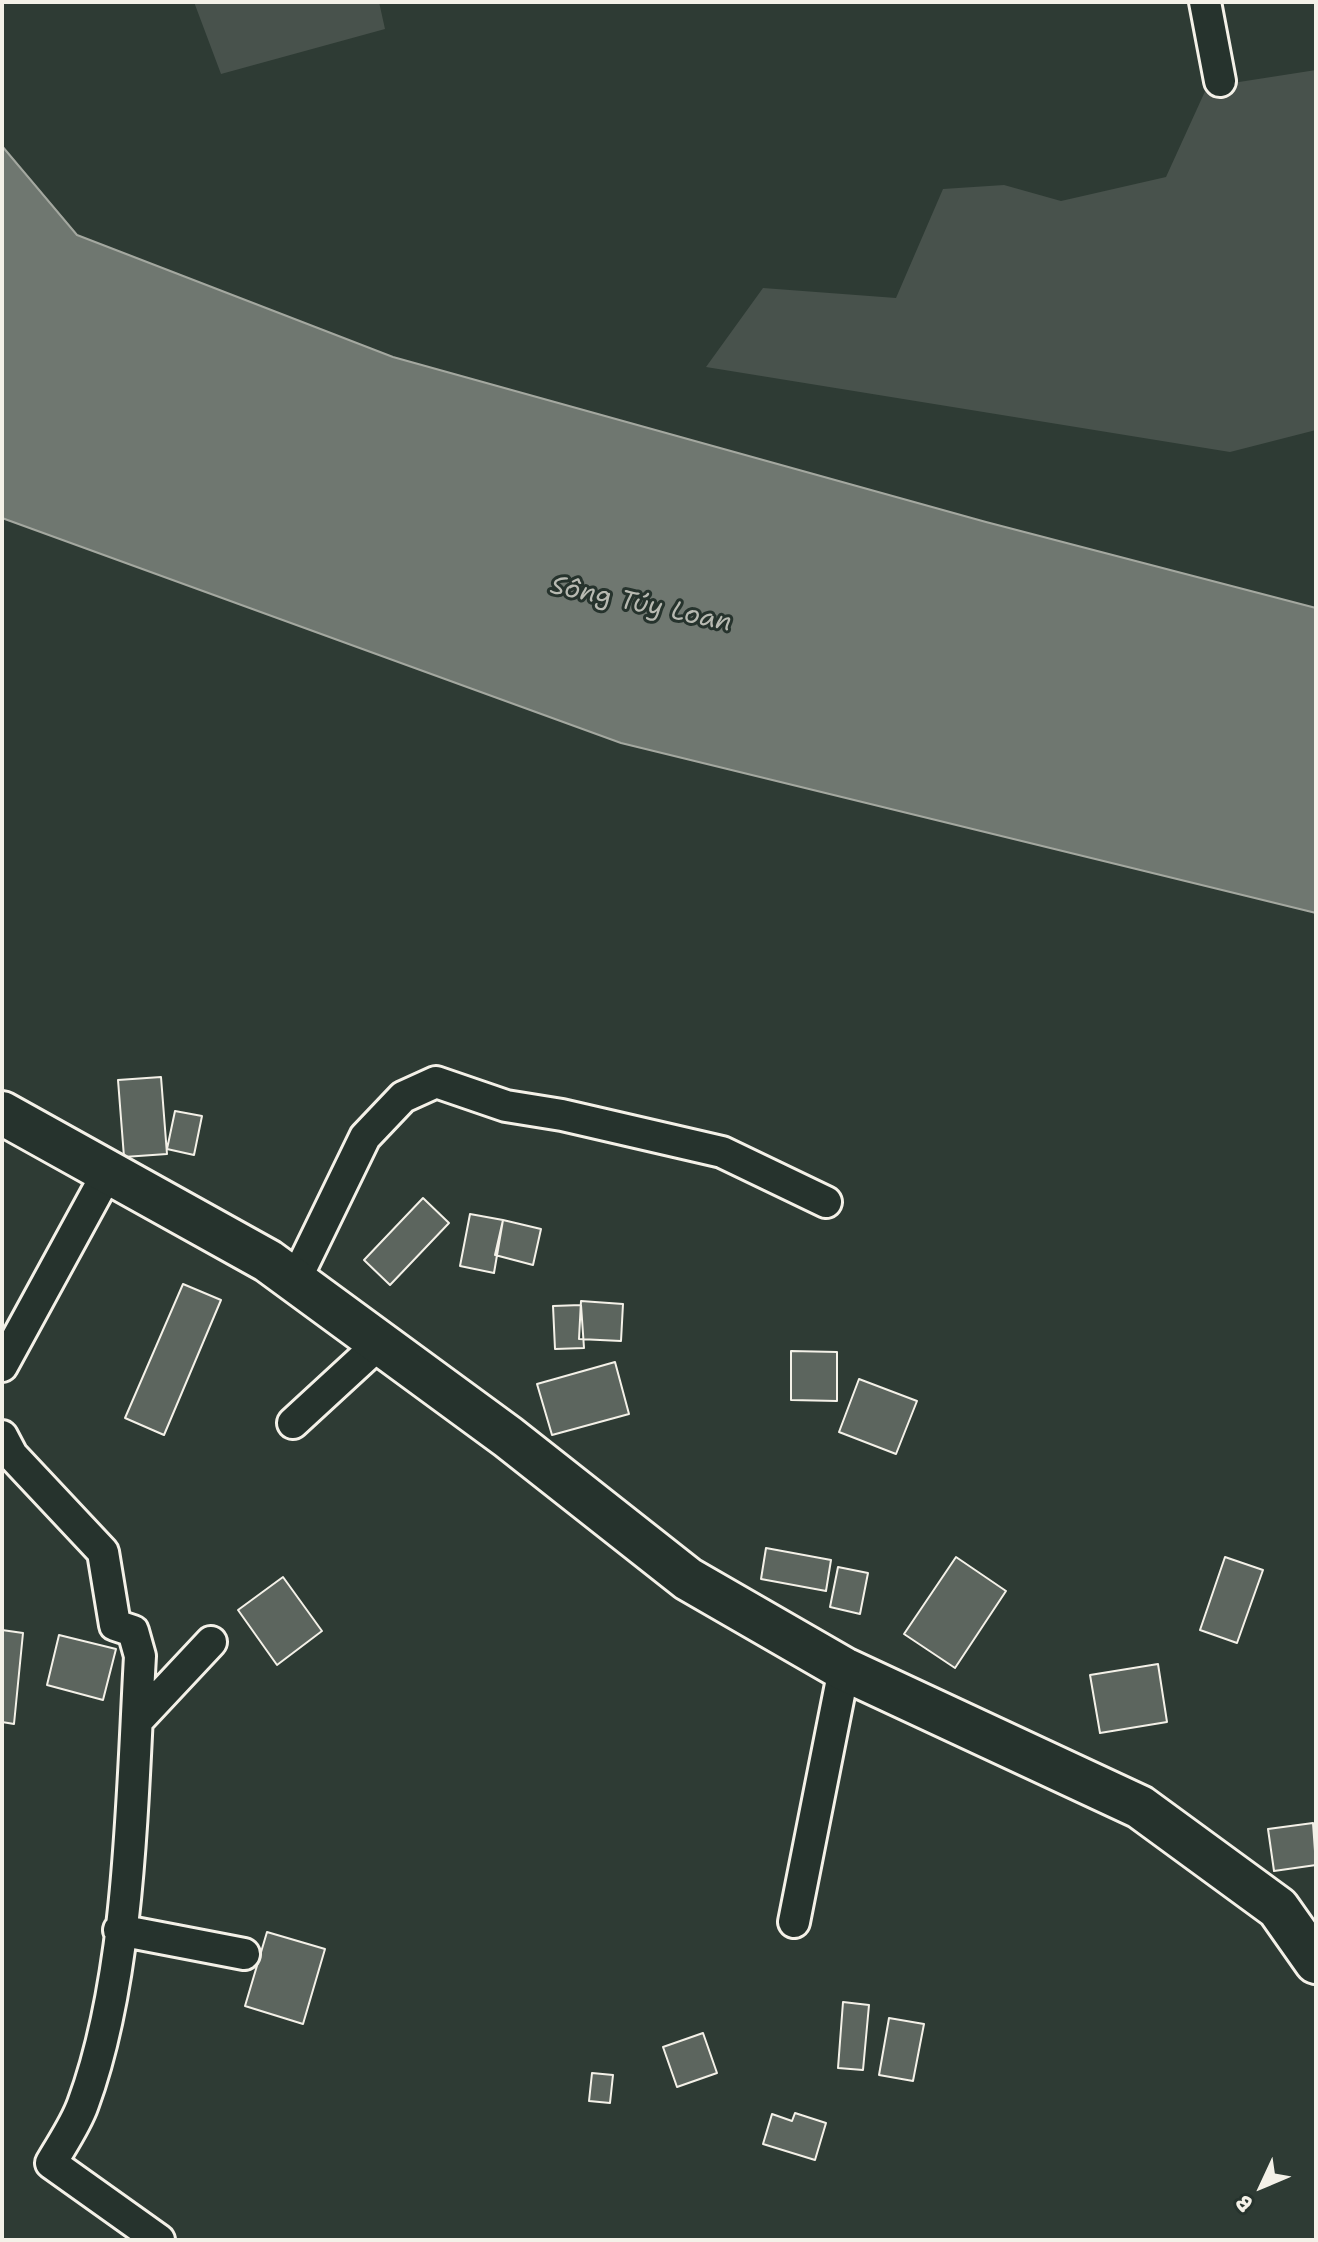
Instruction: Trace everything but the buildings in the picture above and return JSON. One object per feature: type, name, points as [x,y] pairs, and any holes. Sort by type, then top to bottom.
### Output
[{"type":"street","points":[[1205,2],[1220,81]]},
{"type":"street","points":[[295,1281],[365,1137],[403,1097],[436,1082],[506,1106],[562,1115],[722,1152],[826,1202]]},
{"type":"street","points":[[2,1113],[268,1261],[381,1342],[688,1579],[844,1669],[1140,1807],[1278,1908],[1316,1962]]},
{"type":"street","points":[[2,1366],[108,1172]]},
{"type":"street","points":[[293,1423],[381,1342]]},
{"type":"street","points":[[2,1436],[12,1455],[103,1552],[115,1625],[133,1631],[140,1656],[119,1930],[106,2030],[83,2107],[51,2163],[159,2240]]},
{"type":"street","points":[[137,1721],[211,1642]]},
{"type":"street","points":[[794,1922],[844,1669]]},
{"type":"street","points":[[119,1930],[244,1954]]},
{"type":"shaded area","points":[[194,2],[379,2],[385,29],[221,74]]},
{"type":"shaded area","points":[[1316,70],[1316,430],[1230,452],[706,367],[763,288],[896,298],[943,189],[1004,185],[1061,201],[1166,177],[1207,87]]},
{"type":"water","name":"Sông Túy Loan","points":[[2,146],[77,235],[393,357],[986,522],[1316,608],[1316,913],[621,743],[2,518]]}]
